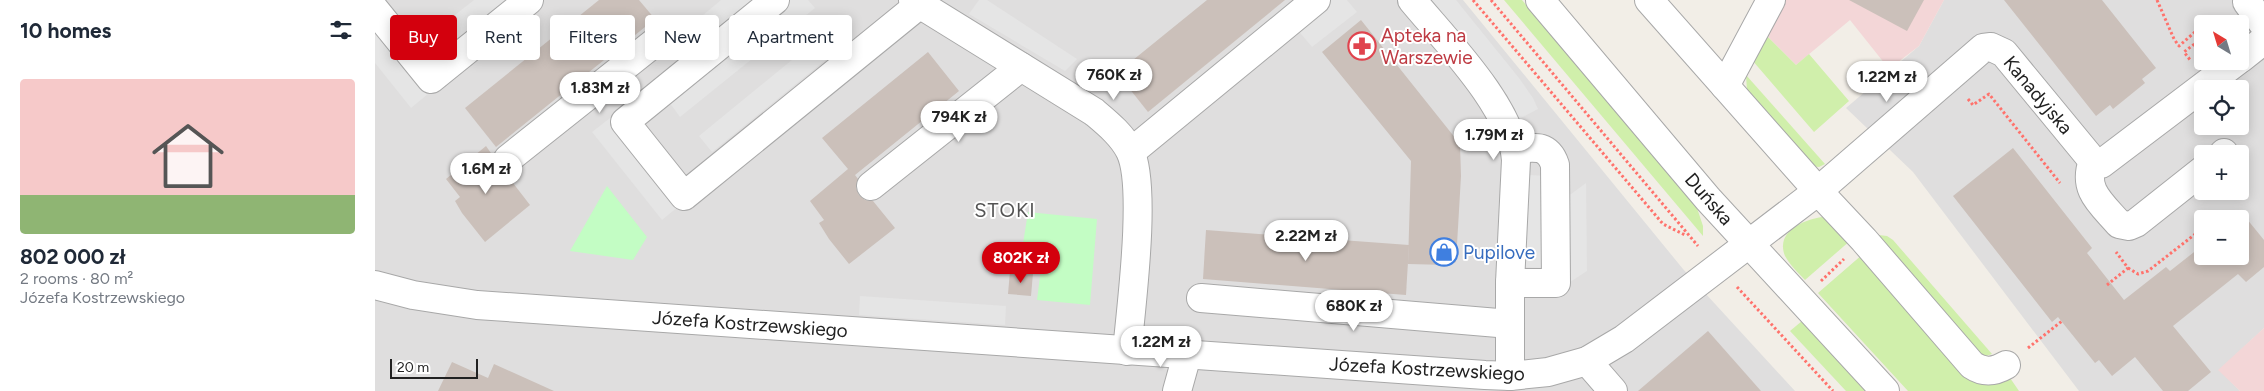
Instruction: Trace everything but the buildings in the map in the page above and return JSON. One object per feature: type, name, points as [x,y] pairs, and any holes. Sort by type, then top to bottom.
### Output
[{"type":"street","points":[[375,10],[431,78],[529,0]]},
{"type":"street","points":[[625,122],[775,0]]},
{"type":"street","points":[[1131,152],[1316,0]]},
{"type":"street","points":[[1412,0],[1491,98],[1507,125],[1515,149],[1510,283],[1510,376]]},
{"type":"street","name":"Duńska","points":[[1540,0],[1748,244],[1885,391]]},
{"type":"street","points":[[1649,0],[1818,191],[1864,240],[1972,365],[1979,370],[1989,371],[2006,365]]},
{"type":"street","points":[[1725,86],[1771,0]]},
{"type":"street","points":[[599,88],[684,196],[920,1],[1094,112],[1117,132],[1131,152],[1136,174],[1137,207],[1127,351]]},
{"type":"street","points":[[2247,2],[2264,24]]},
{"type":"street","points":[[2249,52],[2264,40]]},
{"type":"street","name":"Kanadyjska","points":[[1748,244],[1818,191],[1983,48],[1998,49],[2093,161]]},
{"type":"street","points":[[509,159],[645,51]]},
{"type":"street","points":[[871,186],[1021,67]]},
{"type":"street","points":[[2194,177],[2136,223],[2123,226],[2119,224],[2091,189],[2088,173],[2093,161],[2097,164],[2105,163],[2225,70]]},
{"type":"street","points":[[1510,283],[1555,283],[1555,165],[1553,158],[1544,148],[1537,146],[1515,149]]},
{"type":"street","name":"Józefa Kostrzewskiego","points":[[375,285],[413,295],[477,305],[1510,376],[1548,372],[1587,361],[1624,339],[1748,244]]},
{"type":"street","points":[[1201,298],[1510,324]]},
{"type":"street","points":[[1177,391],[1187,355]]},
{"type":"street","points":[[1587,361],[1613,391]]},
{"type":"path","points":[[1473,0],[1663,224],[1688,236]]},
{"type":"path","points":[[1491,0],[1688,236],[1702,250]]},
{"type":"path","points":[[2157,0],[2179,46],[2195,32],[2201,39],[2187,49]]},
{"type":"path","points":[[1949,76],[1973,105],[1989,94],[2062,184]]},
{"type":"path","points":[[2110,245],[2128,268],[2138,274],[2148,271],[2194,235]]},
{"type":"path","points":[[2107,285],[2128,268]]},
{"type":"path","points":[[1736,286],[1833,391]]},
{"type":"path","points":[[2006,365],[2062,321]]},
{"type":"shaded area","points":[[375,0],[1463,0],[1683,269],[1795,391],[375,391]]},
{"type":"shaded area","points":[[474,0],[507,0],[489,15],[467,15],[467,33],[457,41],[457,15],[455,15]]},
{"type":"shaded area","points":[[721,0],[754,0],[735,15],[729,15],[729,20],[719,28],[719,15],[703,15]]},
{"type":"shaded area","points":[[790,0],[808,0],[815,8],[806,15],[771,15]]},
{"type":"shaded area","points":[[979,0],[987,0],[1077,59],[1065,71],[969,14]]},
{"type":"shaded area","points":[[1331,0],[1347,0],[1357,12],[1312,47],[1296,28]]},
{"type":"shaded area","points":[[1428,0],[1456,0],[1519,78],[1538,109],[1519,119],[1503,92]]},
{"type":"shaded area","points":[[1783,0],[1944,0],[1919,46],[1889,69],[1850,20],[1796,65],[1765,34]]},
{"type":"shaded area","points":[[1944,0],[2264,0],[2264,328],[2219,370],[2240,391],[2079,391],[1913,172],[1846,108],[1919,46]]},
{"type":"shaded area","points":[[375,27],[390,46],[390,60],[401,60],[428,94],[411,108],[375,63]]},
{"type":"shaded area","points":[[729,49],[729,60],[751,60],[680,117],[667,99],[715,60],[719,60],[719,57]]},
{"type":"shaded area","points":[[792,60],[825,60],[712,152],[699,136]]},
{"type":"shaded area","points":[[610,118],[679,206],[662,220],[592,132]]},
{"type":"shaded area","points":[[1528,175],[1548,176],[1545,268],[1524,267]]},
{"type":"shaded area","points":[[1586,183],[1587,271],[1564,286],[1567,197]]},
{"type":"shaded area","points":[[860,296],[1006,306],[1005,325],[859,315]]},
{"type":"shaded area","points":[[2264,328],[2264,391],[2240,391],[2218,370]]},
{"type":"green space","points":[[1504,0],[1522,0],[1697,208],[1703,226],[1703,236]]},
{"type":"green space","points":[[1765,34],[1796,65],[1809,54],[1849,101],[1814,132],[1752,60]]},
{"type":"green space","points":[[1746,75],[1825,164],[1819,167],[1811,166],[1747,91]]},
{"type":"green space","points":[[607,186],[647,237],[633,260],[570,251]]},
{"type":"green space","points":[[1028,212],[1097,219],[1090,305],[1037,300],[1043,253],[1022,250]]},
{"type":"green space","points":[[1822,217],[1835,222],[1851,240],[1805,280],[1785,256],[1784,240],[1793,228],[1807,221]]},
{"type":"green space","points":[[1879,235],[1887,236],[1893,240],[1992,354],[1980,358],[1875,241]]},
{"type":"green space","points":[[1863,254],[1960,361],[2008,375],[2019,391],[1908,391],[1818,293]]},
{"type":"green space","points":[[1802,321],[1866,391],[1846,391],[1790,331]]},
{"type":"place","name":"Apteka na Warszewie","points":[[1362,46]]},
{"type":"place","name":"Pupilove","points":[[1444,252]]},
{"type":"district","name":"STOKI","points":[[1005,210]]}]
